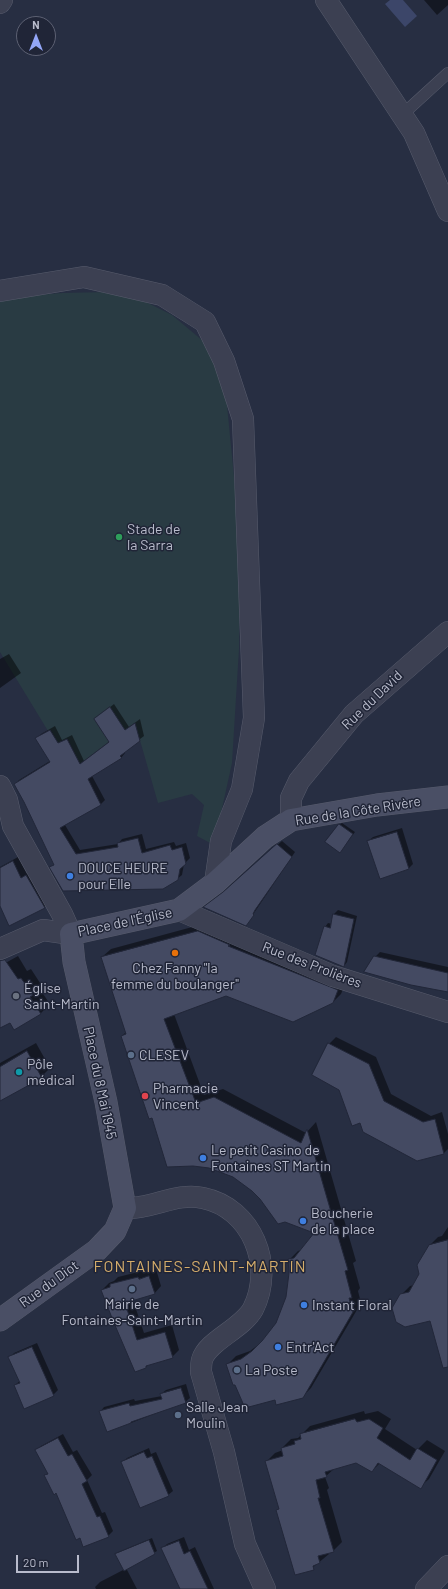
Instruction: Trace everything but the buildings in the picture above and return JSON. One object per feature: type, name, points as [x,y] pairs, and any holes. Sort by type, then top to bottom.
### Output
[{"type":"street","points":[[326,0],[414,133],[448,211]]},
{"type":"street","points":[[0,291],[84,277],[162,295],[205,322],[224,361],[243,419],[254,718],[242,789],[221,841],[215,883]]},
{"type":"street","name":"Rue du David","points":[[291,820],[291,798],[300,781],[354,714],[448,632]]},
{"type":"street","points":[[0,786],[7,800],[13,826],[62,914],[71,934]]},
{"type":"street","name":"Rue de la Côte Rivère","points":[[179,910],[215,883],[265,837],[291,820],[377,805],[448,797]]},
{"type":"street","name":"Place de l'Église","points":[[71,934],[179,910]]},
{"type":"street","name":"Rue des Prolières","points":[[179,910],[333,976],[448,1013]]},
{"type":"street","points":[[0,949],[43,930],[71,934]]},
{"type":"street","name":"Place du 8 Mai 1945","points":[[71,934],[74,962],[106,1102],[125,1208]]},
{"type":"street","points":[[125,1208],[140,1207],[177,1197],[202,1198],[221,1204],[239,1218],[249,1231],[259,1251],[262,1270],[260,1289],[252,1310],[234,1330],[211,1346],[202,1359],[201,1372],[224,1452],[245,1544],[265,1589]]},
{"type":"street","name":"Rue du Diot","points":[[0,1320],[97,1250],[115,1231],[125,1208]]},
{"type":"street","points":[[426,1589],[448,1566]]},
{"type":"lane","points":[[402,115],[448,73]]},
{"type":"shaded area","name":"Stade de la Sarra","points":[[107,292],[140,299],[172,315],[209,346],[226,395],[236,497],[240,576],[239,649],[232,763],[214,845],[197,836],[204,805],[192,794],[158,803],[135,723],[80,764],[68,739],[58,743],[51,730],[48,731],[0,652],[0,298],[62,293]]},
{"type":"water","points":[[390,0],[403,0],[417,16],[405,27],[385,4]]},
{"type":"place","name":"Stade de la Sarra","points":[[119,537]]},
{"type":"place","name":"DOUCE HEURE pour Elle","points":[[70,876]]},
{"type":"place","name":"Chez Fanny \"la femme du boulanger\"","points":[[175,953]]},
{"type":"place","name":"Église Saint-Martin","points":[[16,996]]},
{"type":"place","name":"CLESEV","points":[[131,1055]]},
{"type":"place","name":"Pôle médical","points":[[19,1072]]},
{"type":"place","name":"Pharmacie Vincent","points":[[145,1096]]},
{"type":"place","name":"Le petit Casino de Fontaines ST Martin","points":[[203,1158]]},
{"type":"place","name":"Boucherie de la place","points":[[303,1221]]},
{"type":"place","name":"Mairie de Fontaines-Saint-Martin","points":[[132,1289]]},
{"type":"place","name":"Instant Floral","points":[[304,1305]]},
{"type":"place","name":"Entr'Act","points":[[278,1347]]},
{"type":"place","name":"La Poste","points":[[237,1370]]},
{"type":"place","name":"Salle Jean Moulin","points":[[178,1415]]},
{"type":"district","name":"FONTAINES-SAINT-MARTIN","points":[[200,1267]]}]
